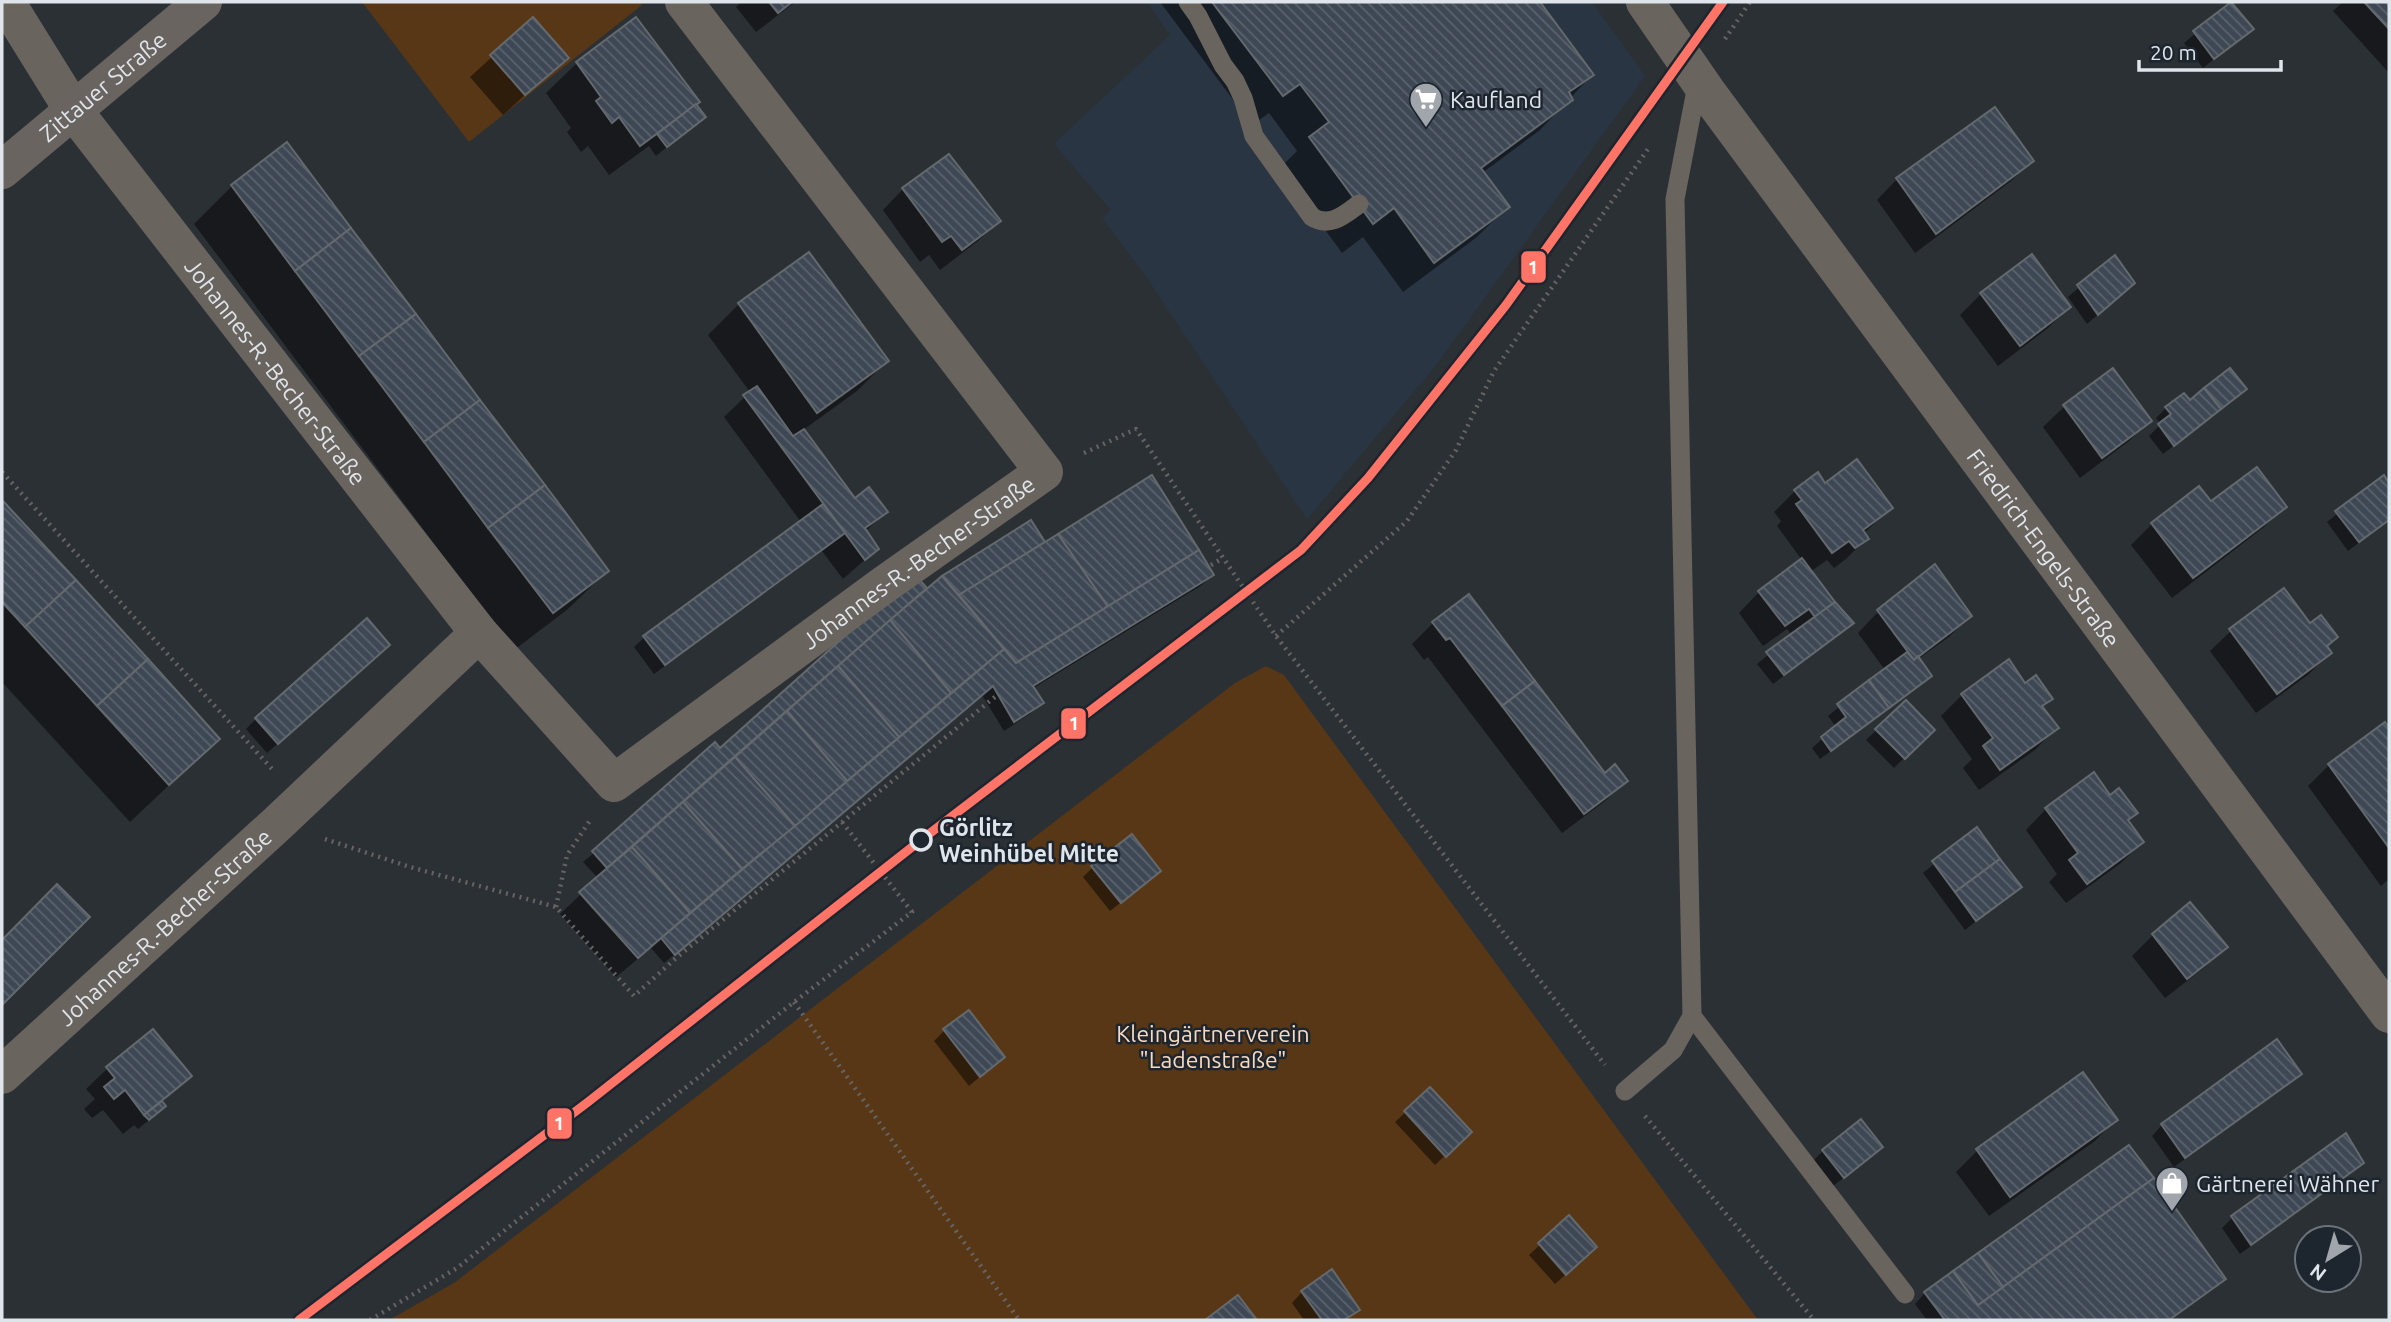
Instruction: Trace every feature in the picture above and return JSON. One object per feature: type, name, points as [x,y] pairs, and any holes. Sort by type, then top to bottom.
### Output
[{"type":"main road","name":"Zittauer Straße","points":[[2,170],[203,2]]},
{"type":"street","name":"Johannes-R.-Becher-Straße","points":[[6,2],[73,110],[479,633],[614,783],[885,584],[1044,472],[684,2]]},
{"type":"street","name":"Friedrich-Engels-Straße","points":[[1645,2],[1698,79],[2389,1014]]},
{"type":"street","name":"Johannes-R.-Becher-Straße","points":[[2,1075],[289,812],[479,633]]},
{"type":"lane","points":[[1188,2],[1223,65],[1235,81],[1254,136],[1312,217],[1323,221],[1335,220],[1359,204]]},
{"type":"lane","points":[[1625,1091],[1673,1050],[1692,1016],[1675,199],[1698,79]]},
{"type":"lane","points":[[1692,1016],[1905,1294]]},
{"type":"path","points":[[1698,79],[1750,2]]},
{"type":"path","points":[[1276,636],[1407,521],[1456,450],[1494,371],[1652,143]]},
{"type":"path","points":[[1044,472],[1136,429],[1276,636],[1625,1091],[1814,1320]]},
{"type":"path","points":[[2,472],[289,812],[410,867],[556,907],[634,996],[996,696]]},
{"type":"path","points":[[1211,565],[1223,558]]},
{"type":"path","points":[[556,907],[567,855],[614,783]]},
{"type":"path","points":[[370,1320],[457,1268],[912,912],[842,822]]},
{"type":"path","points":[[794,1002],[1019,1320]]},
{"type":"shaded area","points":[[1147,2],[1592,2],[1645,76],[1437,364],[1307,519],[1143,272],[1102,218],[1111,210],[1054,144],[1170,35]]},
{"type":"green space","points":[[362,2],[639,2],[642,5],[469,142]]},
{"type":"green space","name":"Kleingärtnerverein \"Ladenstraße\"","points":[[1266,666],[1284,675],[1758,1320],[389,1320],[454,1283],[1235,683]]},
{"type":"building","points":[[769,2],[792,2],[778,13]]},
{"type":"building","name":"Kaufland","points":[[1212,2],[1540,2],[1594,75],[1569,92],[1573,100],[1481,168],[1510,207],[1434,263],[1394,208],[1373,224],[1309,137],[1329,122],[1300,84],[1283,96]]},
{"type":"building","points":[[2231,2],[2254,29],[2214,59],[2193,31]]},
{"type":"building","points":[[2364,2],[2389,2],[2389,29]]},
{"type":"building","points":[[533,17],[569,58],[525,95],[490,55]]},
{"type":"building","points":[[636,17],[700,102],[640,146],[619,117],[612,123],[596,101],[601,97],[576,62]]},
{"type":"building","points":[[696,104],[706,117],[667,147],[657,134]]},
{"type":"building","points":[[1995,107],[2034,161],[1936,234],[1896,178]]},
{"type":"building","points":[[287,142],[351,228],[295,271],[231,185]]},
{"type":"building","points":[[949,154],[1001,221],[962,250],[951,236],[942,242],[902,188]]},
{"type":"building","points":[[351,228],[416,314],[359,356],[295,271]]},
{"type":"building","points":[[809,252],[889,361],[817,413],[738,303]]},
{"type":"building","points":[[2032,254],[2071,307],[2020,346],[1980,293]]},
{"type":"building","points":[[2115,255],[2135,283],[2098,315],[2077,285]]},
{"type":"building","points":[[416,314],[480,400],[424,442],[359,356]]},
{"type":"building","points":[[2113,368],[2152,421],[2102,458],[2063,405]]},
{"type":"building","points":[[2230,368],[2247,389],[2221,409],[2204,388]]},
{"type":"building","points":[[757,386],[793,436],[804,429],[855,498],[869,487],[888,512],[865,528],[879,549],[865,560],[743,395]]},
{"type":"building","points":[[2204,388],[2221,409],[2174,446],[2158,424],[2171,414],[2165,407],[2184,393],[2190,400]]},
{"type":"building","points":[[480,400],[545,485],[488,528],[424,442]]},
{"type":"building","points":[[1857,459],[1893,508],[1863,530],[1869,539],[1855,548],[1849,541],[1832,553],[1796,504],[1802,500],[1794,490],[1818,472],[1825,483]]},
{"type":"building","points":[[2257,467],[2287,507],[2193,578],[2151,523],[2199,486],[2211,501]]},
{"type":"building","points":[[1152,475],[1199,550],[1108,607],[1058,534]]},
{"type":"building","points":[[2384,475],[2389,483],[2389,520],[2359,542],[2335,511]]},
{"type":"building","points":[[545,485],[609,571],[553,613],[488,528]]},
{"type":"building","points":[[3,501],[76,580],[25,627],[2,602]]},
{"type":"building","points":[[823,504],[845,533],[665,665],[643,636]]},
{"type":"building","points":[[1031,520],[1045,542],[959,595],[942,576]]},
{"type":"building","points":[[1058,534],[1108,607],[1016,663],[959,595]]},
{"type":"building","points":[[1199,550],[1214,575],[1033,686],[1044,703],[1014,722],[993,686],[675,955],[661,938],[1004,649],[1016,663]]},
{"type":"building","points":[[1802,558],[1835,602],[1815,617],[1809,609],[1785,626],[1758,591]]},
{"type":"building","points":[[1935,564],[1972,616],[1914,660],[1877,610]]},
{"type":"building","points":[[914,574],[927,588],[607,868],[592,851],[715,742],[720,748]]},
{"type":"building","points":[[942,576],[1004,649],[951,693],[890,620]]},
{"type":"building","points":[[76,580],[148,659],[97,706],[25,627]]},
{"type":"building","points":[[2284,588],[2310,623],[2321,615],[2338,637],[2327,646],[2332,653],[2277,694],[2229,629]]},
{"type":"building","points":[[1469,594],[1535,681],[1502,706],[1450,638],[1446,640],[1432,622]]},
{"type":"building","points":[[1835,602],[1854,623],[1784,675],[1766,652]]},
{"type":"building","points":[[367,618],[390,645],[278,744],[255,718]]},
{"type":"building","points":[[890,620],[951,693],[899,737],[838,666]]},
{"type":"building","points":[[1907,652],[1914,660],[1918,656],[1932,676],[1889,708],[1869,680]]},
{"type":"building","points":[[148,659],[220,739],[169,785],[97,706]]},
{"type":"building","points":[[2009,659],[2025,683],[2036,675],[2053,699],[2042,706],[2059,728],[2000,770],[1983,746],[1993,738],[1961,694]]},
{"type":"building","points":[[838,666],[899,737],[847,781],[787,711]]},
{"type":"building","points":[[1869,680],[1889,708],[1831,751],[1821,737],[1846,717],[1837,704]]},
{"type":"building","points":[[1535,681],[1605,773],[1615,764],[1628,781],[1584,814],[1502,706]]},
{"type":"building","points":[[1906,700],[1935,730],[1905,759],[1875,729]]},
{"type":"building","points":[[787,711],[847,781],[795,826],[735,757]]},
{"type":"building","points":[[2385,722],[2389,727],[2389,848],[2328,764]]},
{"type":"building","points":[[735,757],[795,826],[742,869],[683,802]]},
{"type":"building","points":[[2094,772],[2110,795],[2119,788],[2138,813],[2128,820],[2144,842],[2087,884],[2069,860],[2078,853],[2045,808]]},
{"type":"building","points":[[683,802],[742,869],[690,913],[632,847]]},
{"type":"building","points":[[1977,827],[2000,859],[1955,892],[1932,861]]},
{"type":"building","points":[[1132,834],[1161,871],[1121,903],[1091,866]]},
{"type":"building","points":[[632,847],[690,913],[638,958],[579,892]]},
{"type":"building","points":[[2000,859],[2022,887],[1976,921],[1955,892]]},
{"type":"building","points":[[57,884],[90,917],[2,1005],[2,940]]},
{"type":"building","points":[[2190,902],[2228,947],[2187,979],[2152,934]]},
{"type":"building","points":[[969,1010],[1005,1057],[980,1077],[943,1029]]},
{"type":"building","points":[[153,1029],[192,1076],[144,1115],[125,1090],[114,1099],[104,1087],[115,1078],[106,1067]]},
{"type":"building","points":[[2277,1039],[2302,1074],[2185,1158],[2161,1124]]},
{"type":"building","points":[[2083,1072],[2118,1120],[2010,1197],[1976,1149]]},
{"type":"building","points":[[1430,1087],[1472,1132],[1446,1157],[1404,1111]]},
{"type":"building","points":[[162,1101],[166,1106],[149,1120],[144,1115]]},
{"type":"building","points":[[1861,1119],[1883,1147],[1844,1178],[1822,1150]]},
{"type":"building","points":[[2346,1133],[2364,1163],[2251,1245],[2231,1216]]},
{"type":"building","points":[[2129,1145],[2154,1178],[2003,1287],[1978,1253]]},
{"type":"building","points":[[2154,1178],[2226,1279],[2169,1320],[1945,1320],[1924,1292],[1953,1271],[1978,1305]]},
{"type":"building","points":[[1569,1215],[1597,1247],[1566,1275],[1538,1243]]},
{"type":"building","points":[[1978,1253],[2003,1287],[1978,1305],[1953,1271]]},
{"type":"building","points":[[1332,1269],[1360,1310],[1344,1320],[1322,1320],[1301,1291]]},
{"type":"building","points":[[1238,1295],[1257,1320],[1205,1320]]},
{"type":"transit line","name":"1","points":[[299,1320],[588,1102],[921,840],[1301,550],[1368,478],[1506,305],[1723,2]]},
{"type":"place","name":"Kaufland","points":[[1426,129]]},
{"type":"place","name":"Görlitz Weinhübel Mitte","points":[[921,840]]},
{"type":"place","name":"Gärtnerei Wähner","points":[[2172,1213]]}]
